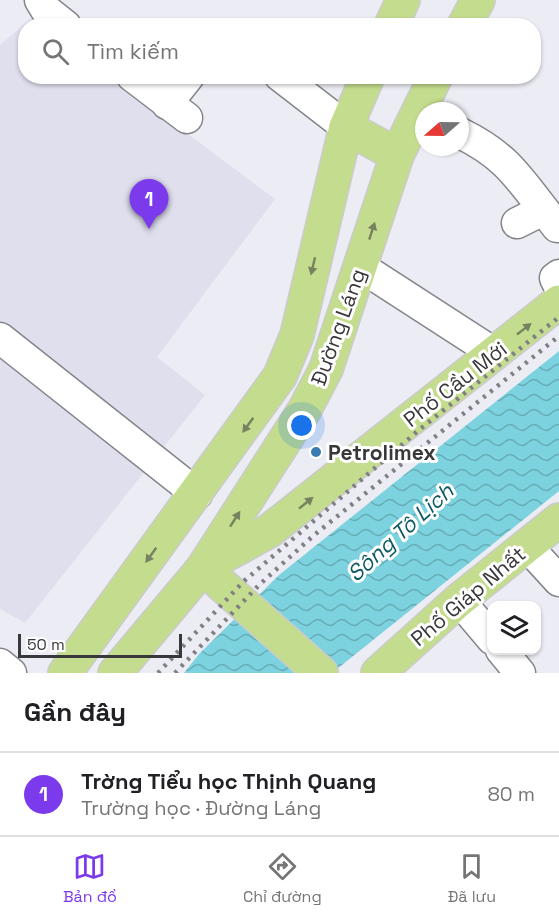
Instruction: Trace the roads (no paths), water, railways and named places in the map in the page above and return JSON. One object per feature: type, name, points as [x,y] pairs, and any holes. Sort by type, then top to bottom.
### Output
[{"type":"main road","points":[[395,18],[403,0]]},
{"type":"main road","points":[[468,18],[478,0]]},
{"type":"main road","name":"Đường Láng","points":[[65,673],[265,401],[290,356],[346,127],[365,84]]},
{"type":"main road","name":"Đường Láng","points":[[425,102],[433,84]]},
{"type":"main road","name":"Đường Láng","points":[[115,673],[203,568],[311,399],[326,369],[397,155],[415,124]]},
{"type":"main road","points":[[346,127],[397,155]]},
{"type":"main road","name":"Phố Cầu Mới","points":[[203,568],[277,525],[559,302]]},
{"type":"main road","name":"Phố Giáp Nhất","points":[[378,673],[459,600],[559,520]]},
{"type":"main road","points":[[203,568],[321,673]]},
{"type":"lane","points":[[142,84],[177,111],[186,84]]},
{"type":"lane","points":[[290,84],[346,127]]},
{"type":"lane","points":[[469,138],[488,147],[508,163],[553,222]]},
{"type":"lane","points":[[517,223],[541,211],[553,222]]},
{"type":"lane","points":[[361,267],[494,353]]},
{"type":"lane","points":[[559,275],[555,278],[559,286]]},
{"type":"lane","points":[[0,338],[198,494]]},
{"type":"lane","points":[[527,546],[559,580]]},
{"type":"lane","points":[[459,600],[487,633]]},
{"type":"lane","points":[[504,655],[520,673]]},
{"type":"lane","points":[[0,664],[11,673]]},
{"type":"water","name":"Sông Tô Lịch","points":[[559,351],[559,491],[332,673],[184,673],[199,654],[279,575]]},
{"type":"railway","points":[[158,673],[243,582],[419,430],[559,317]]},
{"type":"railway","points":[[175,673],[259,585],[313,536],[559,336]]},
{"type":"place","name":"Trờng Tiểu học Thịnh Quang","points":[[149,229]]},
{"type":"place","name":"Petrolimex","points":[[316,452]]}]
